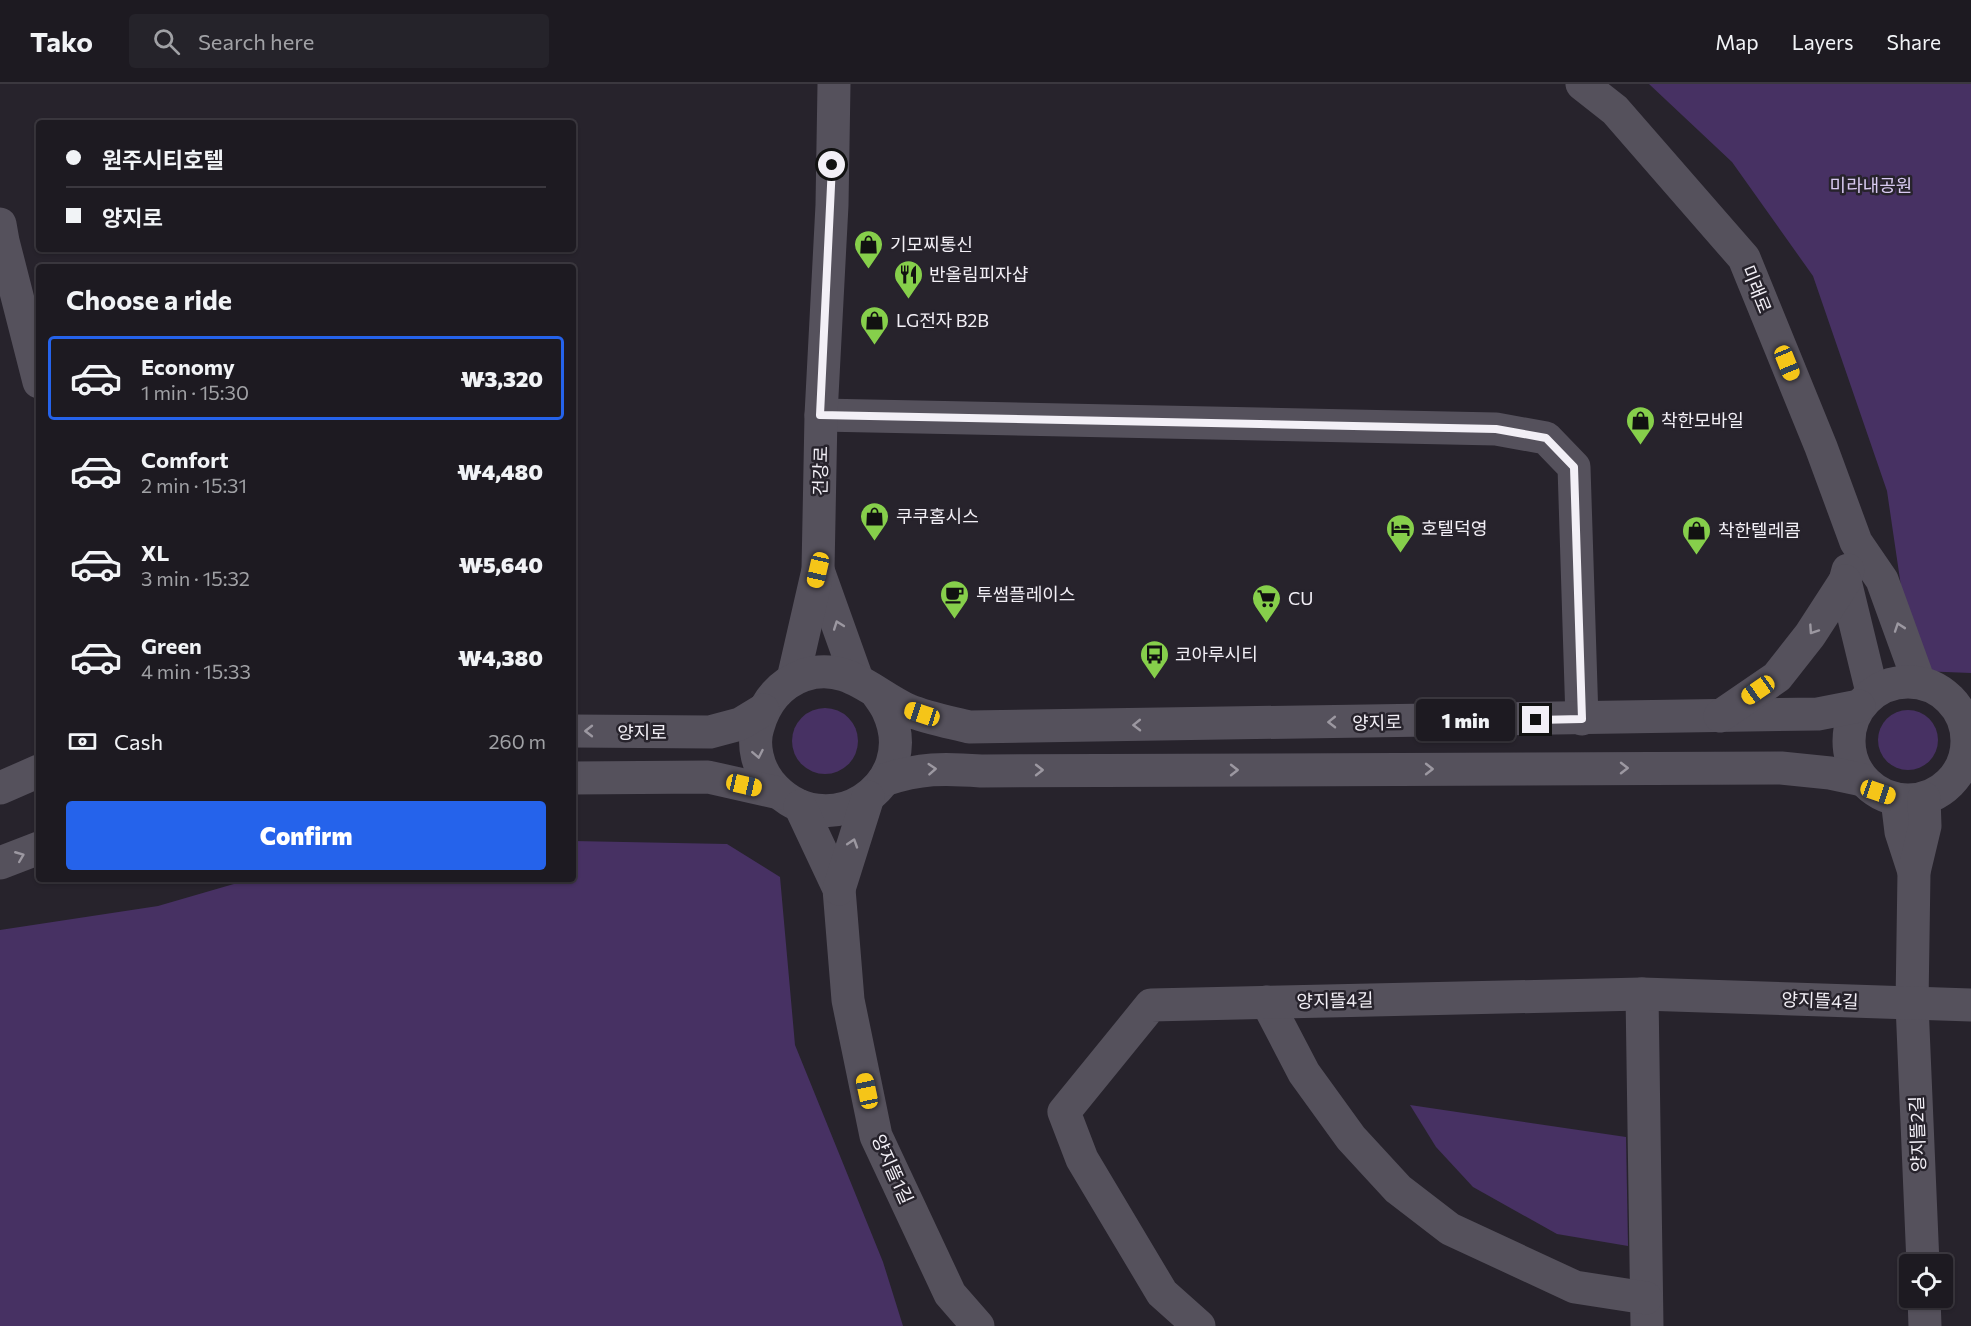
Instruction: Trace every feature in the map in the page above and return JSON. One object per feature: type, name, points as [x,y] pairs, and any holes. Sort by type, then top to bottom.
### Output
[{"type":"street","name":"건강로","points":[[818,570],[820,415],[832,205],[834,84]]},
{"type":"street","name":"미래로","points":[[1582,84],[1615,110],[1744,258],[1821,447],[1856,542],[1882,580],[1945,694]]},
{"type":"street","points":[[0,224],[36,370]]},
{"type":"street","points":[[820,415],[1496,429],[1546,438],[1574,467],[1582,719]]},
{"type":"street","points":[[1720,716],[1777,677],[1810,635],[1845,581],[1856,542]]},
{"type":"street","points":[[793,679],[818,570]]},
{"type":"street","points":[[818,570],[866,686],[888,710],[895,734],[894,758],[876,788],[839,889]]},
{"type":"street","points":[[1845,581],[1866,699]]},
{"type":"street","points":[[839,889],[789,800],[764,775],[756,754],[756,732],[763,710],[776,692],[793,679],[814,672],[837,672],[866,686]]},
{"type":"street","points":[[1902,681],[1945,694],[1957,708],[1965,726],[1967,746],[1962,765],[1936,789],[1878,792],[1863,780],[1853,763],[1848,744],[1850,724],[1866,699],[1887,685],[1902,681]]},
{"type":"street","name":"양지로","points":[[866,686],[909,710],[969,727],[1818,714],[1866,699]]},
{"type":"street","name":"양지로","points":[[576,731],[710,732],[740,724],[763,710]]},
{"type":"street","points":[[576,778],[708,777],[823,811],[847,808],[876,788],[910,771],[937,768],[981,771],[1780,768],[1863,780]]},
{"type":"street","points":[[0,788],[36,772]]},
{"type":"street","points":[[0,803],[36,788]]},
{"type":"street","name":"양지뜰2길","points":[[1923,1254],[1912,1004],[1914,872],[1901,832],[1936,789]]},
{"type":"street","points":[[0,864],[36,849]]},
{"type":"street","name":"양지뜰1길","points":[[839,889],[848,1000],[876,1136],[950,1294],[978,1326]]},
{"type":"street","points":[[1267,1002],[1304,1073],[1352,1138],[1398,1190],[1450,1229],[1575,1287],[1647,1312],[1642,994]]},
{"type":"street","name":"양지뜰4길","points":[[1199,1326],[1162,1293],[1082,1159],[1064,1112],[1151,1005],[1642,994],[1971,1005]]},
{"type":"street","points":[[1924,1308],[1925,1326]]},
{"type":"green space","name":"미라내공원","points":[[1649,84],[1971,84],[1971,673],[1920,671],[1908,634],[1887,491],[1813,276],[1732,162]]},
{"type":"green space","points":[[825,708],[838,711],[848,718],[855,728],[858,741],[855,754],[848,764],[838,771],[825,774],[812,771],[802,764],[795,754],[792,741],[795,728],[802,718],[812,711]]},
{"type":"green space","points":[[1902,710],[1914,710],[1930,718],[1936,728],[1938,740],[1936,752],[1930,762],[1914,770],[1902,770],[1886,762],[1878,746],[1878,734],[1886,718]]},
{"type":"green space","points":[[576,841],[727,844],[780,877],[795,1045],[883,1262],[903,1326],[0,1326],[0,930],[158,906],[241,882],[576,882]]},
{"type":"green space","points":[[1410,1105],[1626,1137],[1628,1246],[1557,1234],[1473,1187],[1436,1147]]},
{"type":"place","name":"기모찌통신","points":[[869,270]]},
{"type":"place","name":"반올림피자샵","points":[[908,300]]},
{"type":"place","name":"LG전자 B2B","points":[[875,346]]},
{"type":"place","name":"착한모바일","points":[[1640,446]]},
{"type":"place","name":"쿠쿠홈시스","points":[[875,542]]},
{"type":"place","name":"호텔덕영","points":[[1400,554]]},
{"type":"place","name":"착한텔레콤","points":[[1697,556]]},
{"type":"place","name":"투썸플레이스","points":[[955,620]]},
{"type":"place","name":"CU","points":[[1267,624]]},
{"type":"place","name":"코아루시티","points":[[1154,680]]},
{"type":"route","points":[[832,165],[832,205],[820,415],[1496,429],[1546,438],[1574,467],[1582,719],[1536,720]]}]
